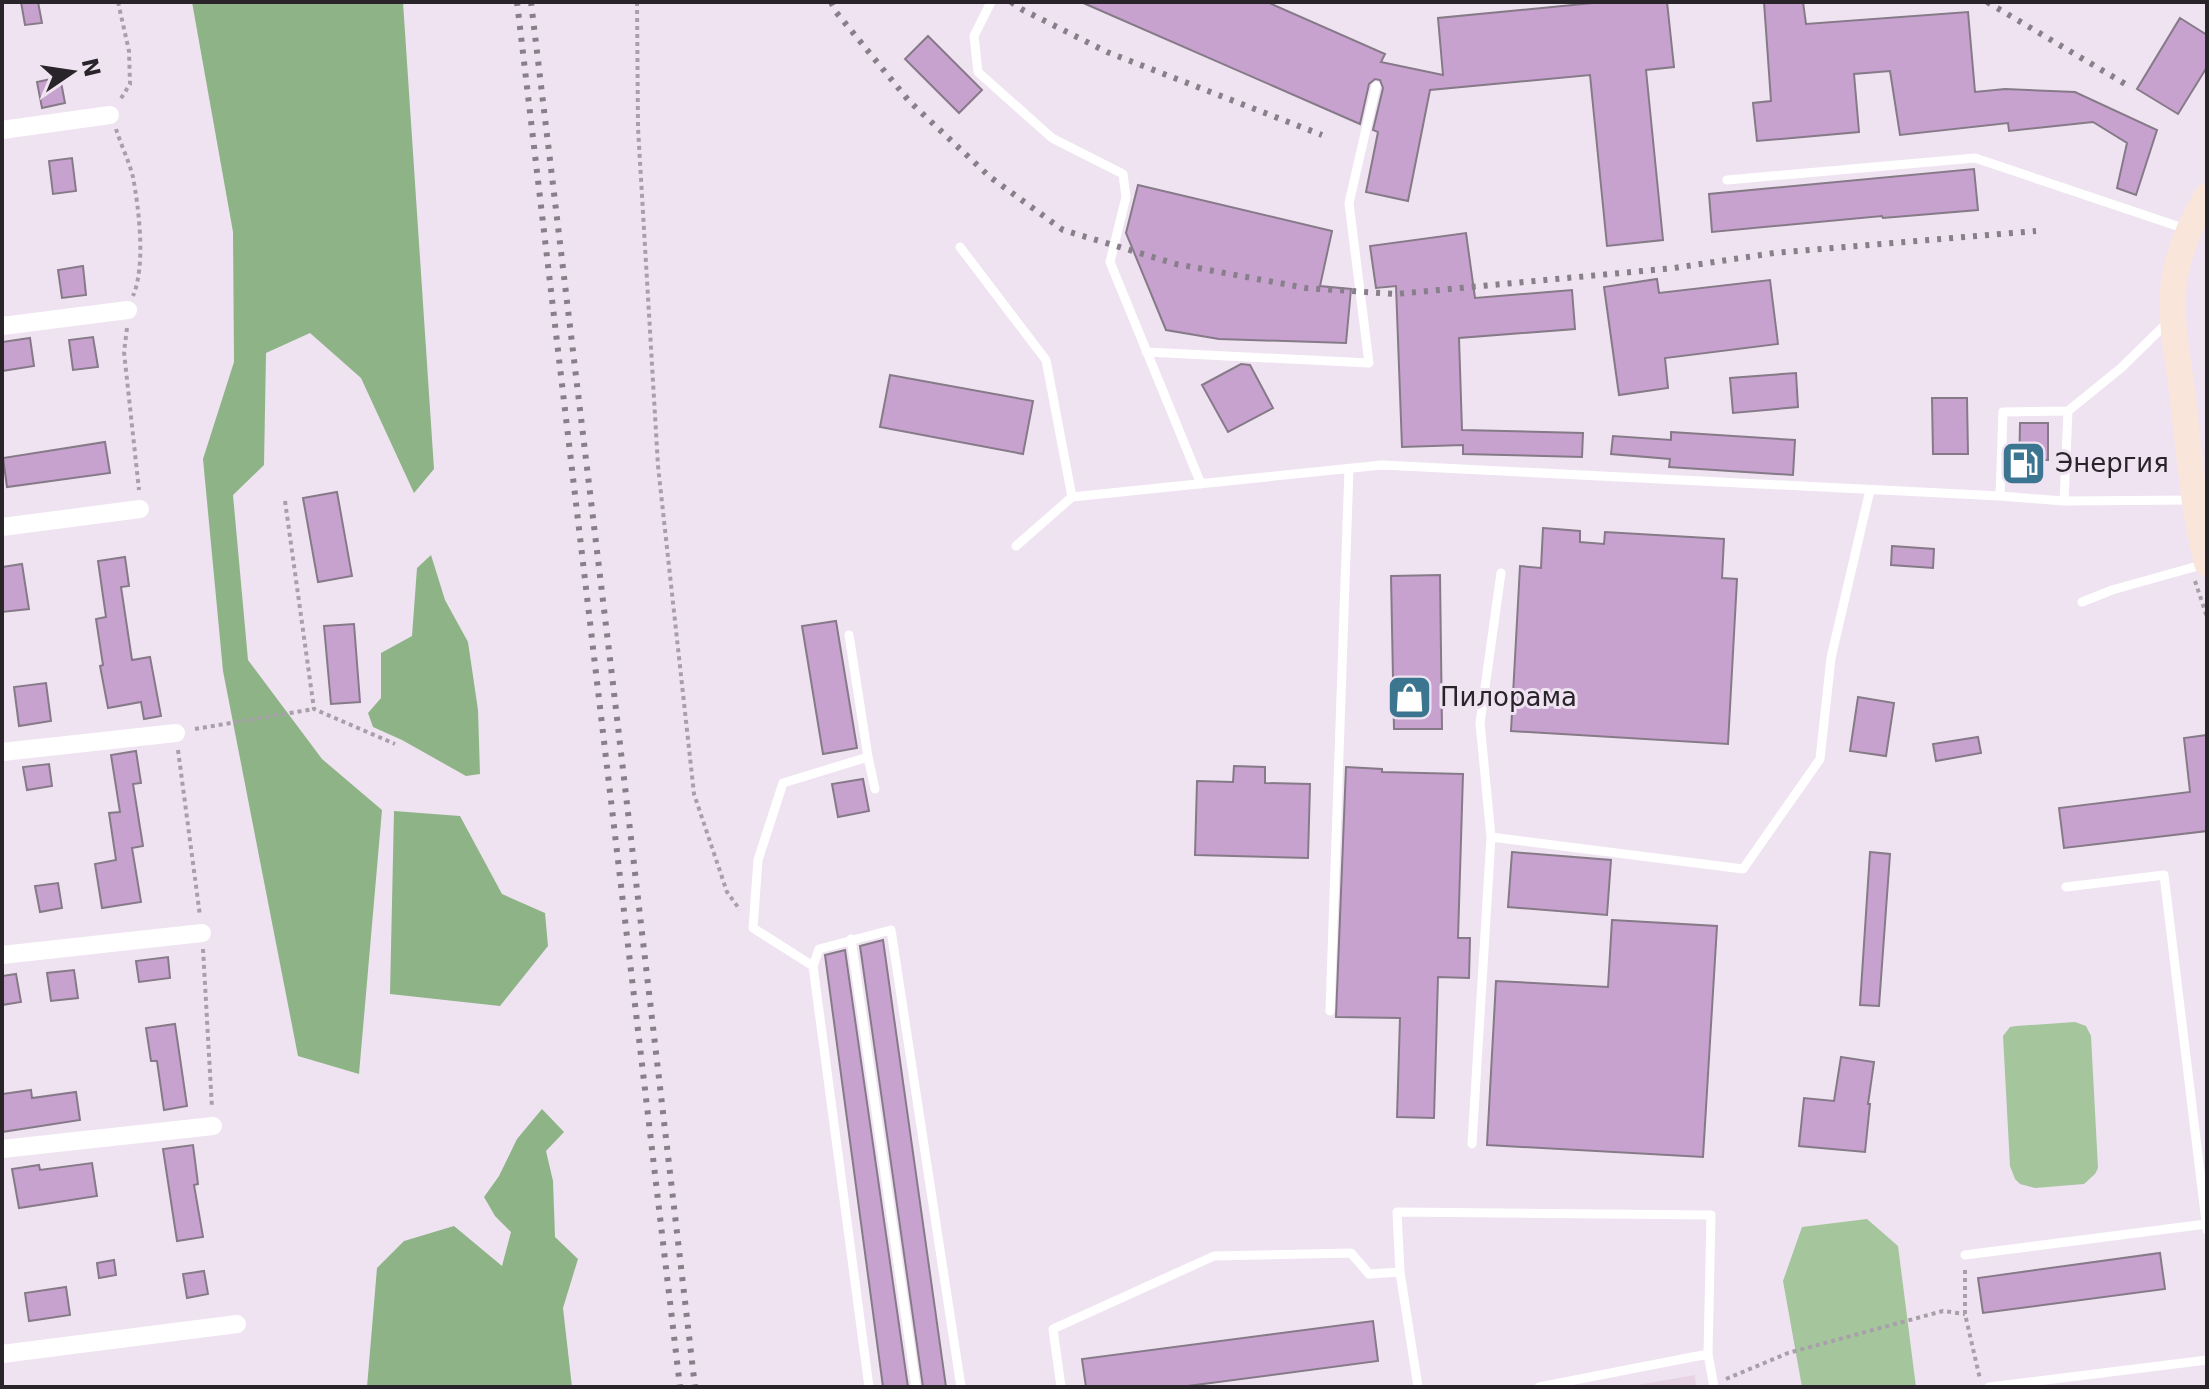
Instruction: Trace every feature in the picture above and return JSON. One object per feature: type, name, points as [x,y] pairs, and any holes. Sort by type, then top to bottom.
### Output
[{"type":"main road","points":[[2201,565],[2173,317],[2179,256],[2207,196]]},
{"type":"street","points":[[2,130],[110,115]]},
{"type":"street","points":[[2,326],[128,310]]},
{"type":"street","points":[[2,527],[140,509]]},
{"type":"street","points":[[2,752],[176,733]]},
{"type":"street","points":[[2,955],[202,933]]},
{"type":"street","points":[[2,1149],[213,1126]]},
{"type":"street","points":[[2,1354],[237,1324]]},
{"type":"lane","points":[[991,2],[974,36],[978,72],[1052,138],[1123,174],[1126,197],[1110,262],[1201,484]]},
{"type":"lane","points":[[1146,352],[1369,363],[1349,203],[1376,86]]},
{"type":"lane","points":[[1727,180],[1975,158],[2189,230]]},
{"type":"lane","points":[[960,247],[1046,360],[1072,497]]},
{"type":"lane","points":[[2000,496],[2003,412],[2068,411],[2121,368],[2173,317]]},
{"type":"lane","points":[[2064,501],[2068,411]]},
{"type":"lane","points":[[1016,546],[1072,497],[1382,465],[2064,501],[2195,500]]},
{"type":"lane","points":[[1330,1011],[1349,469]]},
{"type":"lane","points":[[1491,837],[1743,869],[1820,759],[1831,658],[1870,490]]},
{"type":"lane","points":[[2082,602],[2112,590],[2201,565]]},
{"type":"lane","points":[[1472,1144],[1491,837],[1480,723],[1501,573]]},
{"type":"lane","points":[[849,635],[875,789]]},
{"type":"lane","points":[[813,966],[753,928],[758,860],[783,783],[868,757]]},
{"type":"lane","points":[[1965,1255],[2207,1227],[2204,1173],[2164,875],[2066,887]]},
{"type":"lane","points":[[869,1387],[813,966],[819,949],[891,930],[961,1387]]},
{"type":"lane","points":[[851,939],[916,1387]]},
{"type":"lane","points":[[1418,1387],[1400,1272],[1397,1212],[1711,1215],[1708,1354],[1714,1386]]},
{"type":"lane","points":[[1061,1387],[1053,1329],[1214,1256],[1351,1253],[1369,1274],[1400,1272]]},
{"type":"lane","points":[[1539,1387],[1708,1354]]},
{"type":"lane","points":[[1989,1387],[2207,1360]]},
{"type":"path","points":[[110,115],[130,84],[129,51],[118,2]]},
{"type":"path","points":[[637,2],[638,128],[658,466],[694,794],[727,892],[753,928]]},
{"type":"path","points":[[285,501],[314,709]]},
{"type":"path","points":[[2201,565],[2207,617]]},
{"type":"path","points":[[213,1126],[202,933],[176,733],[314,709],[395,744]]},
{"type":"path","points":[[1965,1255],[1965,1314],[1982,1387]]},
{"type":"path","points":[[1714,1386],[1788,1353],[1943,1311],[1965,1314]]},
{"type":"shaded area","points":[[1695,1375],[1696,1387],[1626,1387]]},
{"type":"green space","points":[[192,2],[403,2],[434,469],[414,493],[361,378],[310,333],[266,353],[264,465],[233,495],[248,660],[322,759],[382,810],[359,1074],[298,1056],[223,671],[203,459],[234,362],[233,232]]},
{"type":"green space","points":[[431,555],[445,600],[468,642],[478,710],[480,774],[466,776],[373,727],[368,713],[381,698],[381,653],[412,636],[417,568]]},
{"type":"green space","points":[[394,811],[460,816],[502,894],[545,913],[548,946],[500,1006],[390,994]]},
{"type":"green space","points":[[2075,1022],[2086,1026],[2091,1036],[2098,1168],[2084,1184],[2035,1188],[2020,1184],[2010,1166],[2003,1036],[2010,1027]]},
{"type":"green space","points":[[542,1109],[564,1132],[546,1151],[553,1181],[555,1237],[578,1259],[563,1308],[572,1387],[367,1387],[377,1268],[404,1241],[454,1226],[502,1266],[511,1232],[495,1216],[484,1197],[499,1176],[517,1139]]},
{"type":"green space","points":[[1867,1219],[1898,1246],[1916,1387],[1802,1387],[1783,1281],[1802,1227]]},
{"type":"building","points":[[21,2],[38,2],[42,23],[25,25]]},
{"type":"building","points":[[1081,2],[1267,2],[1385,54],[1381,62],[1443,75],[1438,18],[1603,2],[1667,2],[1674,67],[1646,70],[1663,240],[1607,246],[1590,75],[1430,90],[1408,201],[1366,192],[1378,132],[1373,130],[1383,88],[1380,80],[1375,79],[1369,84],[1360,124]]},
{"type":"building","points":[[1764,2],[1803,2],[1806,24],[1968,12],[1975,92],[2005,89],[2075,92],[2157,130],[2136,195],[2117,188],[2127,143],[2093,122],[2009,131],[2008,123],[1900,135],[1890,71],[1854,74],[1859,132],[1757,141],[1753,103],[1771,101]]},
{"type":"building","points":[[2180,18],[2207,35],[2207,67],[2178,114],[2137,89]]},
{"type":"building","points":[[928,36],[982,90],[959,113],[905,59]]},
{"type":"building","points":[[60,77],[65,103],[42,108],[37,82]]},
{"type":"building","points":[[72,158],[76,191],[53,194],[49,161]]},
{"type":"building","points":[[1974,169],[1978,210],[1712,232],[1709,194]]},
{"type":"building","points":[[1138,185],[1332,231],[1320,286],[1351,289],[1346,343],[1219,339],[1166,330],[1126,233]]},
{"type":"building","points":[[1466,233],[1475,298],[1572,290],[1575,329],[1459,338],[1462,430],[1583,433],[1582,457],[1463,454],[1463,445],[1402,447],[1396,286],[1376,288],[1370,246]]},
{"type":"building","points":[[83,266],[86,295],[62,298],[58,270]]},
{"type":"building","points":[[1657,279],[1659,293],[1770,280],[1778,344],[1665,358],[1668,388],[1619,395],[1604,287]]},
{"type":"building","points":[[93,337],[98,367],[73,370],[69,340]]},
{"type":"building","points":[[30,338],[34,366],[2,371],[2,342]]},
{"type":"building","points":[[1241,364],[1250,365],[1273,408],[1228,432],[1202,385]]},
{"type":"building","points":[[1796,373],[1798,407],[1733,413],[1730,378]]},
{"type":"building","points":[[890,375],[1033,401],[1023,454],[880,427]]},
{"type":"building","points":[[1932,398],[1967,398],[1968,454],[1933,454]]},
{"type":"building","points":[[2020,423],[2048,423],[2048,460],[2042,460],[2042,474],[2019,474]]},
{"type":"building","points":[[1671,432],[1795,440],[1793,475],[1669,467],[1670,459],[1611,454],[1613,436],[1671,440]]},
{"type":"building","points":[[105,442],[110,473],[7,487],[3,458]]},
{"type":"building","points":[[337,492],[352,576],[318,582],[303,498]]},
{"type":"building","points":[[1543,528],[1580,531],[1580,542],[1604,544],[1605,532],[1724,539],[1722,578],[1737,579],[1728,744],[1511,731],[1520,566],[1541,568]]},
{"type":"building","points":[[1892,546],[1934,549],[1933,568],[1891,565]]},
{"type":"building","points":[[125,557],[129,586],[121,587],[132,660],[150,657],[161,716],[144,719],[141,702],[108,708],[100,666],[103,665],[96,619],[106,617],[98,561]]},
{"type":"building","points":[[22,564],[29,609],[2,612],[2,567]]},
{"type":"building","points":[[1440,575],[1442,729],[1394,729],[1391,576]]},
{"type":"building","points":[[836,621],[857,748],[823,754],[802,626]]},
{"type":"building","points":[[354,624],[360,702],[331,704],[324,626]]},
{"type":"building","points":[[46,683],[51,721],[19,726],[14,687]]},
{"type":"building","points":[[1858,697],[1894,703],[1886,756],[1850,751]]},
{"type":"building","points":[[2207,735],[2207,831],[2064,848],[2059,808],[2190,792],[2184,738]]},
{"type":"building","points":[[1978,737],[1981,753],[1936,761],[1933,744]]},
{"type":"building","points":[[136,751],[141,783],[133,784],[143,846],[132,848],[141,902],[102,908],[95,864],[116,860],[109,813],[120,812],[111,755]]},
{"type":"building","points":[[49,764],[52,786],[27,790],[23,767]]},
{"type":"building","points":[[1234,766],[1265,767],[1265,783],[1310,784],[1308,858],[1195,855],[1197,781],[1233,782]]},
{"type":"building","points":[[1346,767],[1382,769],[1382,772],[1463,774],[1458,938],[1470,938],[1469,978],[1438,977],[1434,1118],[1397,1117],[1400,1018],[1336,1017]]},
{"type":"building","points":[[863,779],[869,811],[838,817],[832,784]]},
{"type":"building","points":[[1512,852],[1611,860],[1607,915],[1508,907]]},
{"type":"building","points":[[1870,852],[1890,854],[1879,1006],[1860,1005]]},
{"type":"building","points":[[58,883],[62,908],[40,912],[35,886]]},
{"type":"building","points":[[1612,920],[1717,926],[1703,1157],[1487,1145],[1496,981],[1608,987]]},
{"type":"building","points":[[883,940],[946,1387],[923,1387],[860,946]]},
{"type":"building","points":[[845,950],[908,1387],[883,1387],[825,955]]},
{"type":"building","points":[[168,957],[170,978],[139,982],[136,961]]},
{"type":"building","points":[[74,970],[78,998],[51,1001],[47,973]]},
{"type":"building","points":[[16,974],[21,1002],[2,1005],[2,976]]},
{"type":"building","points":[[175,1024],[187,1106],[164,1110],[157,1061],[151,1061],[146,1028]]},
{"type":"building","points":[[1841,1057],[1874,1062],[1865,1152],[1799,1146],[1804,1098],[1834,1101]]},
{"type":"building","points":[[31,1090],[32,1098],[76,1092],[80,1120],[2,1132],[2,1094]]},
{"type":"building","points":[[193,1145],[198,1184],[194,1185],[203,1237],[177,1241],[163,1149]]},
{"type":"building","points":[[92,1163],[97,1196],[19,1208],[12,1169],[39,1165],[40,1170]]},
{"type":"building","points":[[2160,1253],[2165,1289],[1983,1313],[1978,1278]]},
{"type":"building","points":[[114,1260],[116,1275],[99,1278],[97,1263]]},
{"type":"building","points":[[204,1271],[208,1294],[187,1298],[183,1274]]},
{"type":"building","points":[[66,1287],[70,1315],[29,1321],[25,1293]]},
{"type":"building","points":[[1373,1321],[1378,1361],[1180,1387],[1086,1387],[1082,1359]]},
{"type":"railway","points":[[517,2],[680,1387]]},
{"type":"railway","points":[[531,2],[695,1387]]},
{"type":"railway","points":[[831,2],[909,101],[990,177],[1063,230],[1176,264],[1306,288],[1396,294],[1674,268],[1774,253],[2036,231]]},
{"type":"railway","points":[[1011,2],[1107,52],[1322,135]]},
{"type":"railway","points":[[1987,2],[2127,85]]},
{"type":"place","name":"Энергия","points":[[2024,463]]},
{"type":"place","name":"Пилорама","points":[[1409,697]]}]
